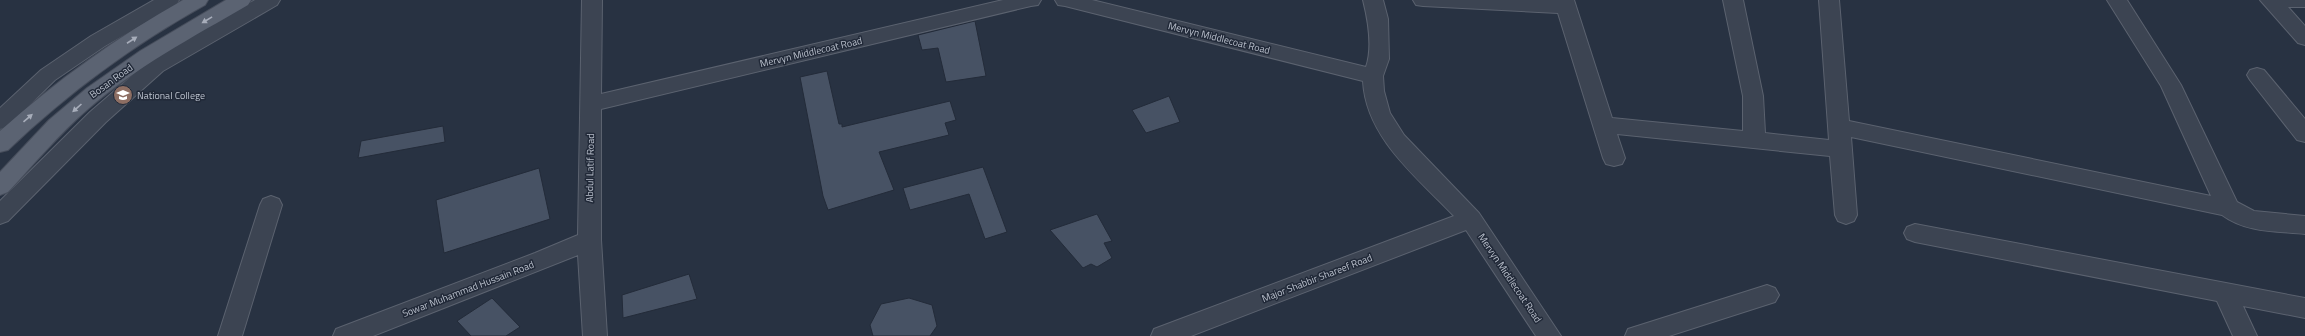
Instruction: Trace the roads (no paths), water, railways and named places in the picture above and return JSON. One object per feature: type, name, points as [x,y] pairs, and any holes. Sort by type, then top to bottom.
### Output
[{"type":"main road","points":[[0,144],[26,119],[80,76],[169,16],[198,0]]},
{"type":"main road","name":"Bosan Road","points":[[0,186],[61,123],[93,93],[160,46],[241,0]]},
{"type":"street","points":[[0,121],[48,75],[98,41],[168,0]]},
{"type":"street","points":[[0,215],[98,117],[156,66],[270,0]]},
{"type":"street","name":"Abdul Latif Road","points":[[592,0],[589,240],[595,336]]},
{"type":"street","name":"Mervyn Middlecoat Road","points":[[591,104],[1031,0]]},
{"type":"street","name":"Mervyn Middlecoat Road","points":[[1065,0],[1373,76],[1374,91],[1380,114],[1396,141],[1471,219],[1549,336]]},
{"type":"street","points":[[1373,0],[1378,19],[1379,59],[1373,76]]},
{"type":"street","points":[[1423,0],[1565,3],[1614,158]]},
{"type":"street","points":[[1733,0],[1753,96],[1752,128],[1757,140]]},
{"type":"street","points":[[1829,0],[1846,215]]},
{"type":"street","points":[[2117,0],[2171,85],[2228,208],[2236,215],[2247,219],[2305,225]]},
{"type":"street","points":[[2271,0],[2305,1]]},
{"type":"street","points":[[2271,0],[2305,38]]},
{"type":"street","points":[[2257,75],[2305,134]]},
{"type":"street","points":[[1604,125],[1841,149]]},
{"type":"street","points":[[1838,127],[2228,208]]},
{"type":"street","points":[[230,336],[271,205]]},
{"type":"street","name":"Major Shabbir Shareef Road","points":[[1163,336],[1471,219]]},
{"type":"street","points":[[1915,233],[2305,308]]},
{"type":"street","name":"Sowar Muhammad Hussain Road","points":[[345,336],[543,260],[589,240]]},
{"type":"street","points":[[2226,294],[2245,336]]},
{"type":"street","points":[[1637,336],[1767,295]]},
{"type":"place","name":"National College","points":[[123,95]]}]
